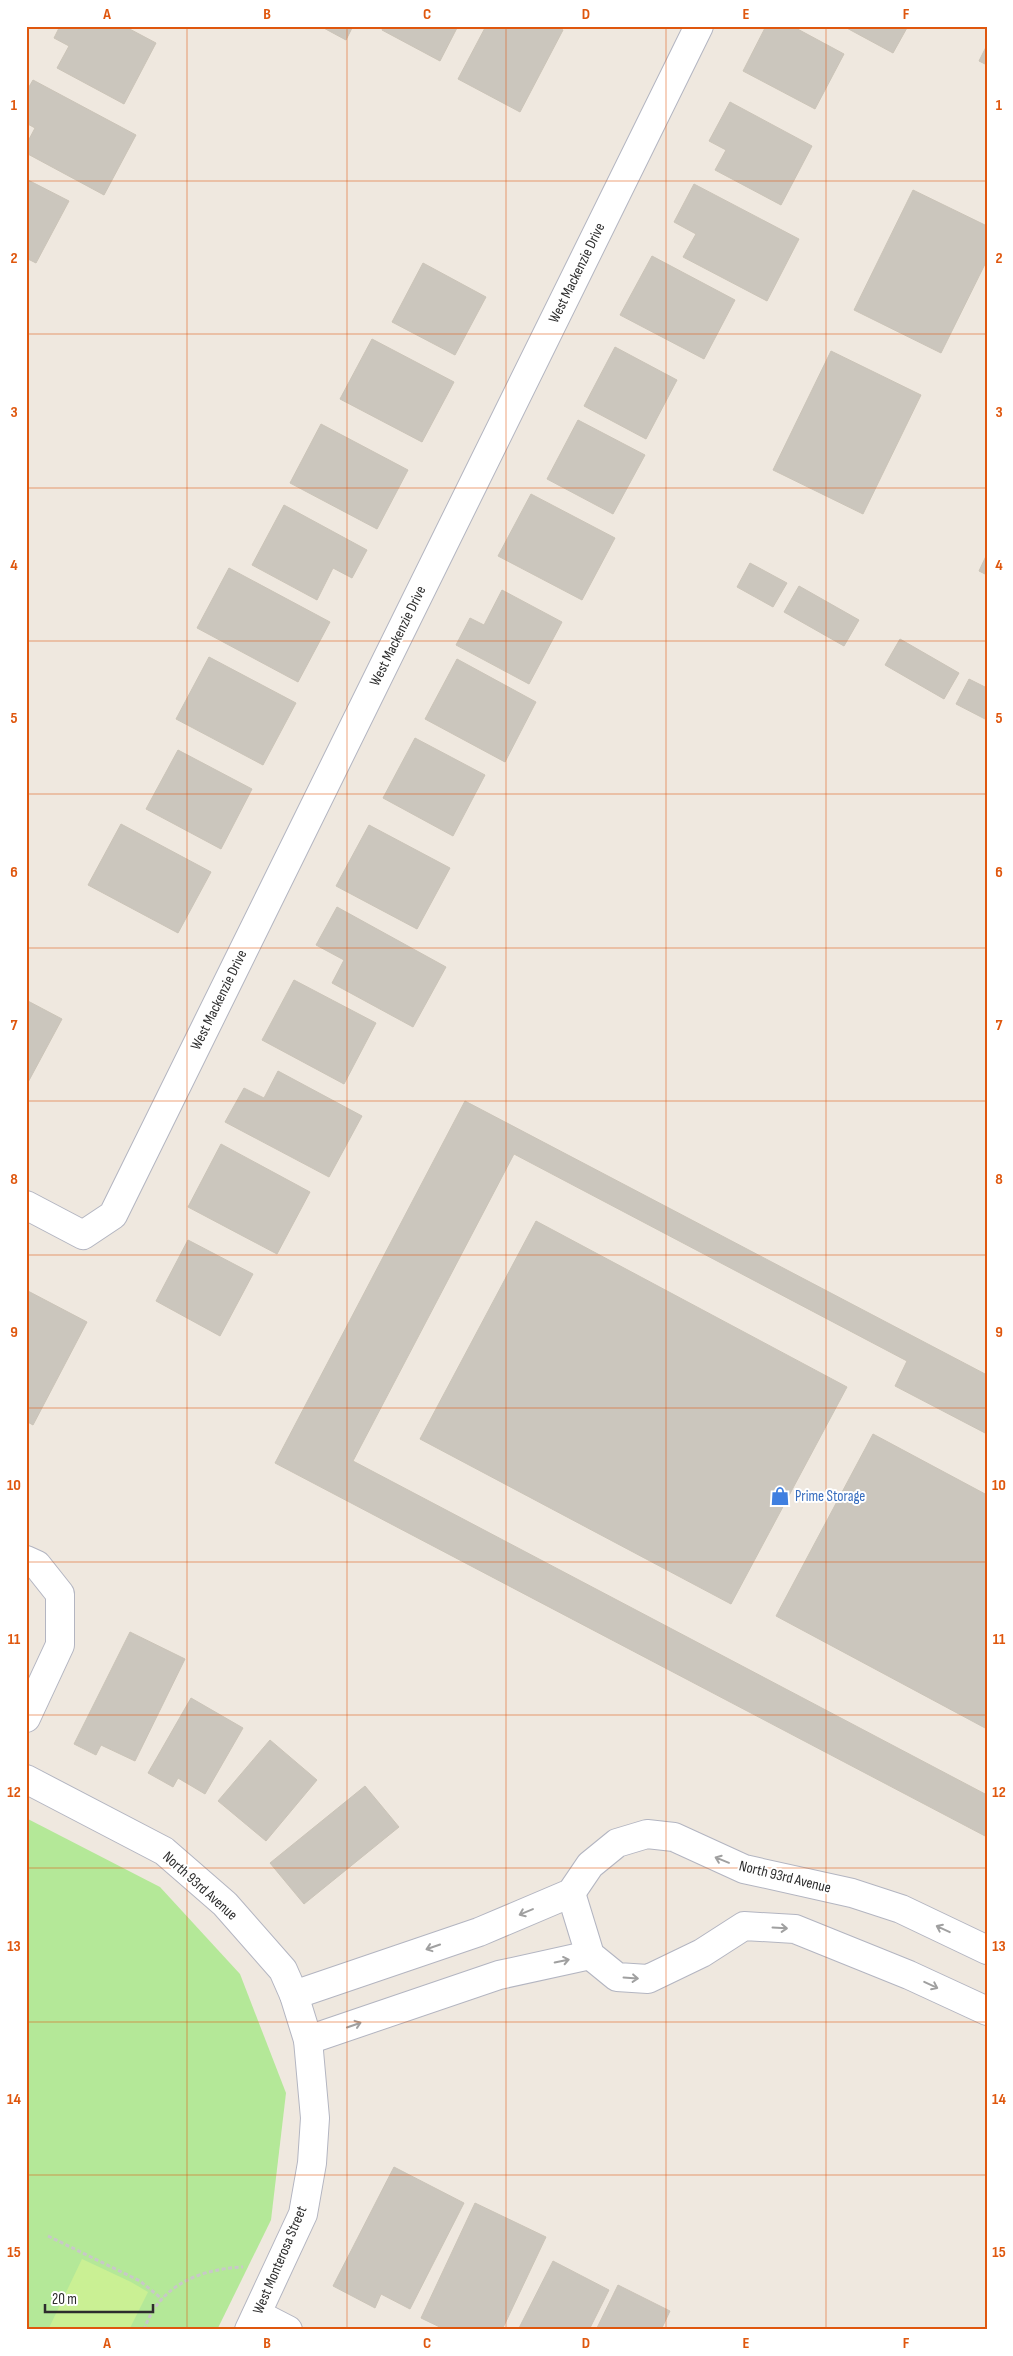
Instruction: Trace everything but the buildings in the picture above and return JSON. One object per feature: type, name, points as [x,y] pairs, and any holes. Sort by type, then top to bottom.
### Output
[{"type":"street","name":"West Mackenzie Drive","points":[[26,1205],[83,1234],[113,1215],[699,26]]},
{"type":"street","points":[[26,1560],[37,1565],[60,1594],[60,1645],[26,1718]]},
{"type":"street","name":"North 93rd Avenue","points":[[26,1779],[164,1851],[225,1904],[283,1970],[294,1995],[308,2040]]},
{"type":"street","name":"North 93rd Avenue","points":[[571,1893],[590,1865],[617,1843],[646,1834],[674,1837],[744,1869],[852,1893],[901,1909],[987,1950]]},
{"type":"street","points":[[294,1995],[479,1932],[571,1893],[590,1955],[617,1977],[648,1979],[702,1953],[744,1926],[795,1929],[909,1975],[987,2011]]},
{"type":"street","points":[[308,2040],[499,1975],[590,1955]]},
{"type":"street","name":"West Monterosa Street","points":[[253,2322],[303,2214],[312,2163],[315,2118],[308,2040]]},
{"type":"street","points":[[253,2322],[288,2330]]},
{"type":"path","points":[[48,2236],[140,2280],[162,2299]]},
{"type":"path","points":[[144,2330],[155,2306],[162,2299],[178,2284],[201,2273],[223,2267],[254,2266],[275,2274]]},
{"type":"green space","points":[[26,1818],[160,1887],[240,1974],[286,2093],[271,2220],[217,2330],[26,2330]]},
{"type":"green space","points":[[82,2259],[148,2292],[129,2330],[48,2330]]},
{"type":"place","name":"Prime Storage","points":[[780,1496]]}]
